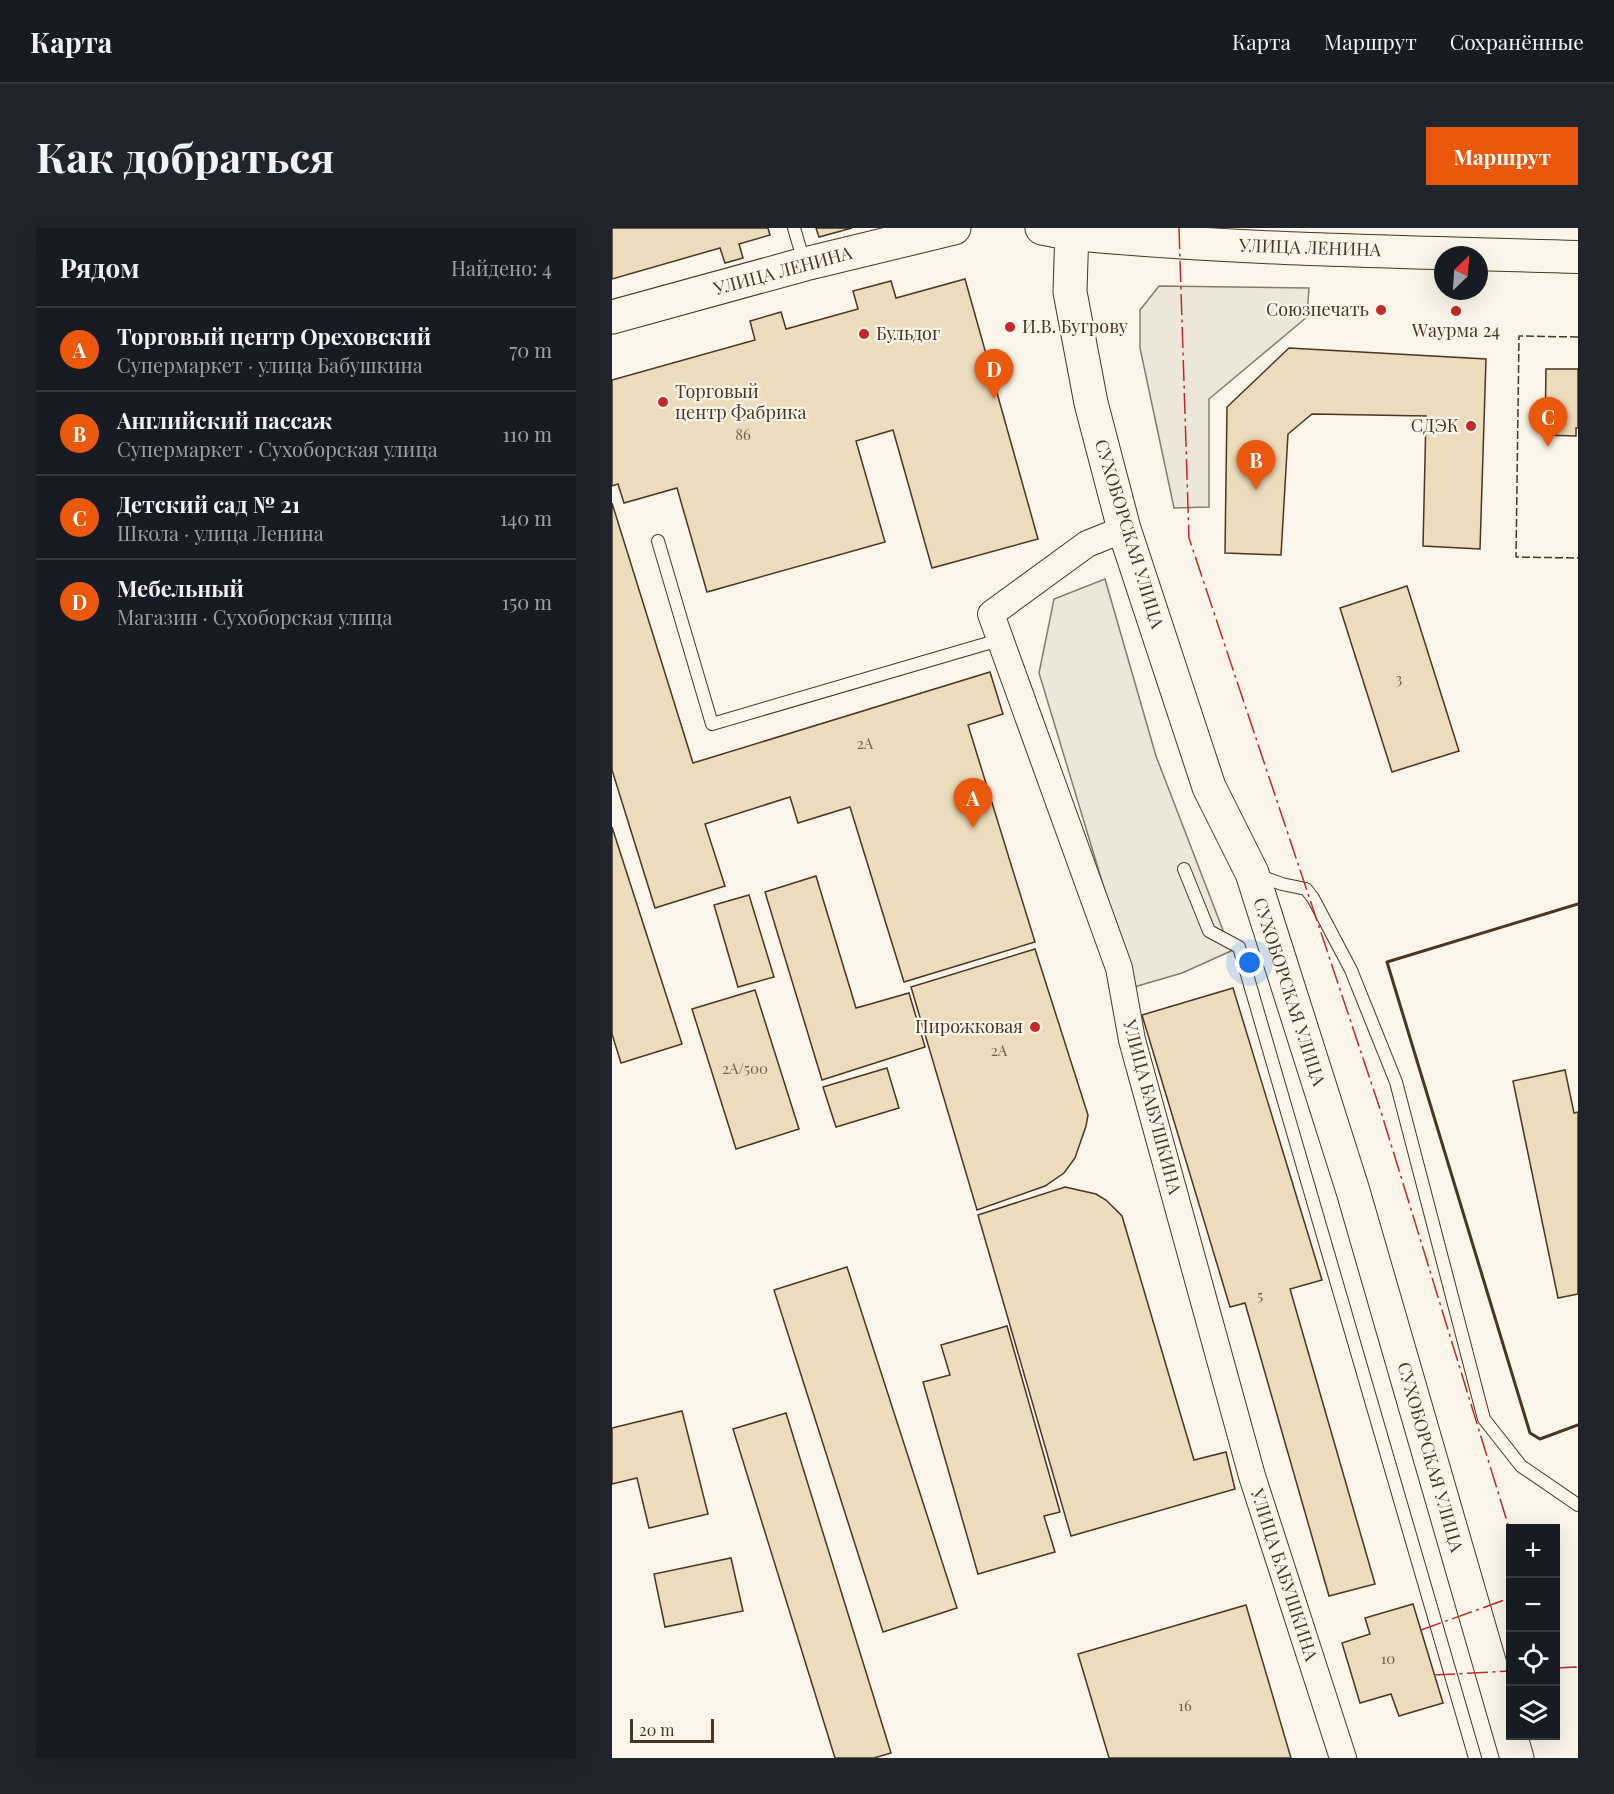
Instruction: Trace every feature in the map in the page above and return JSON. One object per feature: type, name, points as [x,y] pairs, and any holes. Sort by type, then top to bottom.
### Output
[{"type":"main road","name":"УЛИЦА ЛЕНИНА","points":[[612,317],[805,264],[954,228]]},
{"type":"main road","name":"СУХОБОРСКАЯ УЛИЦА","points":[[1062,230],[1070,292],[1091,403],[1124,529],[1209,787],[1252,873],[1353,1191],[1517,1758]]},
{"type":"street","name":"УЛИЦА ЛЕНИНА","points":[[1062,230],[1144,241],[1310,249],[1578,257]]},
{"type":"street","name":"УЛИЦА БАБУШКИНА","points":[[1124,529],[1087,544],[991,614],[1119,968],[1132,1041],[1252,1476],[1342,1758]]},
{"type":"lane","points":[[794,228],[805,264]]},
{"type":"lane","points":[[658,541],[712,724],[999,640]]},
{"type":"lane","points":[[1184,869],[1209,931],[1239,947],[1475,1758]]},
{"type":"lane","points":[[1252,873],[1282,884],[1306,888],[1351,970],[1396,1082],[1484,1419],[1521,1466],[1578,1505]]},
{"type":"shaded area","points":[[1159,286],[1309,288],[1307,317],[1209,399],[1209,507],[1174,508],[1140,348],[1140,310]]},
{"type":"shaded area","points":[[1105,579],[1156,756],[1231,951],[1182,973],[1134,987],[1039,673],[1054,599]]},
{"type":"building","points":[[612,228],[768,228],[770,235],[739,244],[743,258],[725,263],[720,248],[612,279]]},
{"type":"building","points":[[816,228],[852,228],[819,237]]},
{"type":"building","points":[[965,279],[1038,539],[932,568],[893,430],[856,441],[885,542],[707,592],[677,488],[624,503],[618,484],[612,486],[612,380],[755,340],[750,321],[781,312],[786,329],[858,309],[853,291],[891,281],[896,298]]},
{"type":"building","points":[[1289,348],[1486,359],[1480,549],[1423,546],[1426,416],[1312,414],[1288,434],[1281,555],[1225,553],[1227,407]]},
{"type":"building","points":[[1546,369],[1578,369],[1576,436],[1545,435]]},
{"type":"building","points":[[612,503],[693,763],[990,672],[1003,714],[968,725],[1035,942],[904,982],[850,807],[798,823],[790,797],[705,824],[725,886],[655,908],[612,770]]},
{"type":"building","points":[[1407,586],[1459,751],[1392,772],[1340,608]]},
{"type":"building","points":[[612,827],[682,1044],[621,1063],[612,1034]]},
{"type":"building","points":[[816,876],[856,1008],[909,993],[925,1047],[822,1080],[765,892]]},
{"type":"building","points":[[749,895],[774,977],[738,987],[714,905]]},
{"type":"building","points":[[1035,949],[1088,1115],[1086,1126],[1075,1158],[1064,1173],[1045,1186],[977,1210],[911,987]]},
{"type":"building","points":[[1233,988],[1322,1280],[1290,1289],[1375,1584],[1329,1596],[1245,1303],[1230,1307],[1142,1015]]},
{"type":"building","points":[[755,990],[799,1129],[736,1149],[692,1009]]},
{"type":"building","points":[[887,1068],[899,1108],[836,1127],[823,1087]]},
{"type":"building","points":[[1565,1070],[1574,1113],[1578,1112],[1578,1294],[1558,1298],[1513,1081]]},
{"type":"building","points":[[1065,1187],[1096,1194],[1106,1200],[1122,1216],[1194,1460],[1226,1452],[1235,1489],[1071,1536],[978,1215]]},
{"type":"building","points":[[847,1267],[957,1608],[883,1632],[774,1290]]},
{"type":"building","points":[[1007,1326],[1060,1512],[1044,1516],[1055,1552],[978,1574],[923,1382],[950,1375],[941,1345]]},
{"type":"building","points":[[682,1411],[708,1514],[649,1528],[637,1478],[612,1484],[612,1428]]},
{"type":"building","points":[[786,1413],[891,1753],[874,1758],[835,1758],[733,1429]]},
{"type":"building","points":[[731,1558],[743,1611],[665,1627],[654,1574]]},
{"type":"building","points":[[1413,1604],[1443,1703],[1399,1716],[1391,1694],[1360,1703],[1342,1643],[1370,1634],[1365,1618]]},
{"type":"building","points":[[1246,1605],[1291,1758],[1109,1758],[1078,1654]]},
{"type":"fence","points":[[1578,337],[1519,336],[1516,557],[1578,558]]},
{"type":"wall","points":[[1578,904],[1387,962],[1530,1433],[1540,1439],[1578,1425]]},
{"type":"power","points":[[1179,228],[1189,538],[1382,1115],[1508,1524]]},
{"type":"power","points":[[1421,1630],[1506,1599]]},
{"type":"power","points":[[1560,1668],[1576,1667],[1578,1671]]},
{"type":"power","points":[[1434,1675],[1506,1671]]},
{"type":"place","name":"Союзпечать","points":[[1381,310]]},
{"type":"place","name":"Wаурма 24","points":[[1456,311]]},
{"type":"place","name":"И.В. Бугрову","points":[[1010,327]]},
{"type":"place","name":"Бульдог","points":[[864,334]]},
{"type":"place","name":"Мебельный","points":[[994,399]]},
{"type":"place","name":"Торговый центр Фабрика","points":[[663,402]]},
{"type":"place","name":"СДЭК","points":[[1471,426]]},
{"type":"place","name":"Детский сад № 21","points":[[1548,447]]},
{"type":"place","name":"Английский пассаж","points":[[1256,490]]},
{"type":"place","name":"Торговый центр Ореховский","points":[[973,828]]},
{"type":"place","name":"Пирожковая","points":[[1035,1027]]}]
